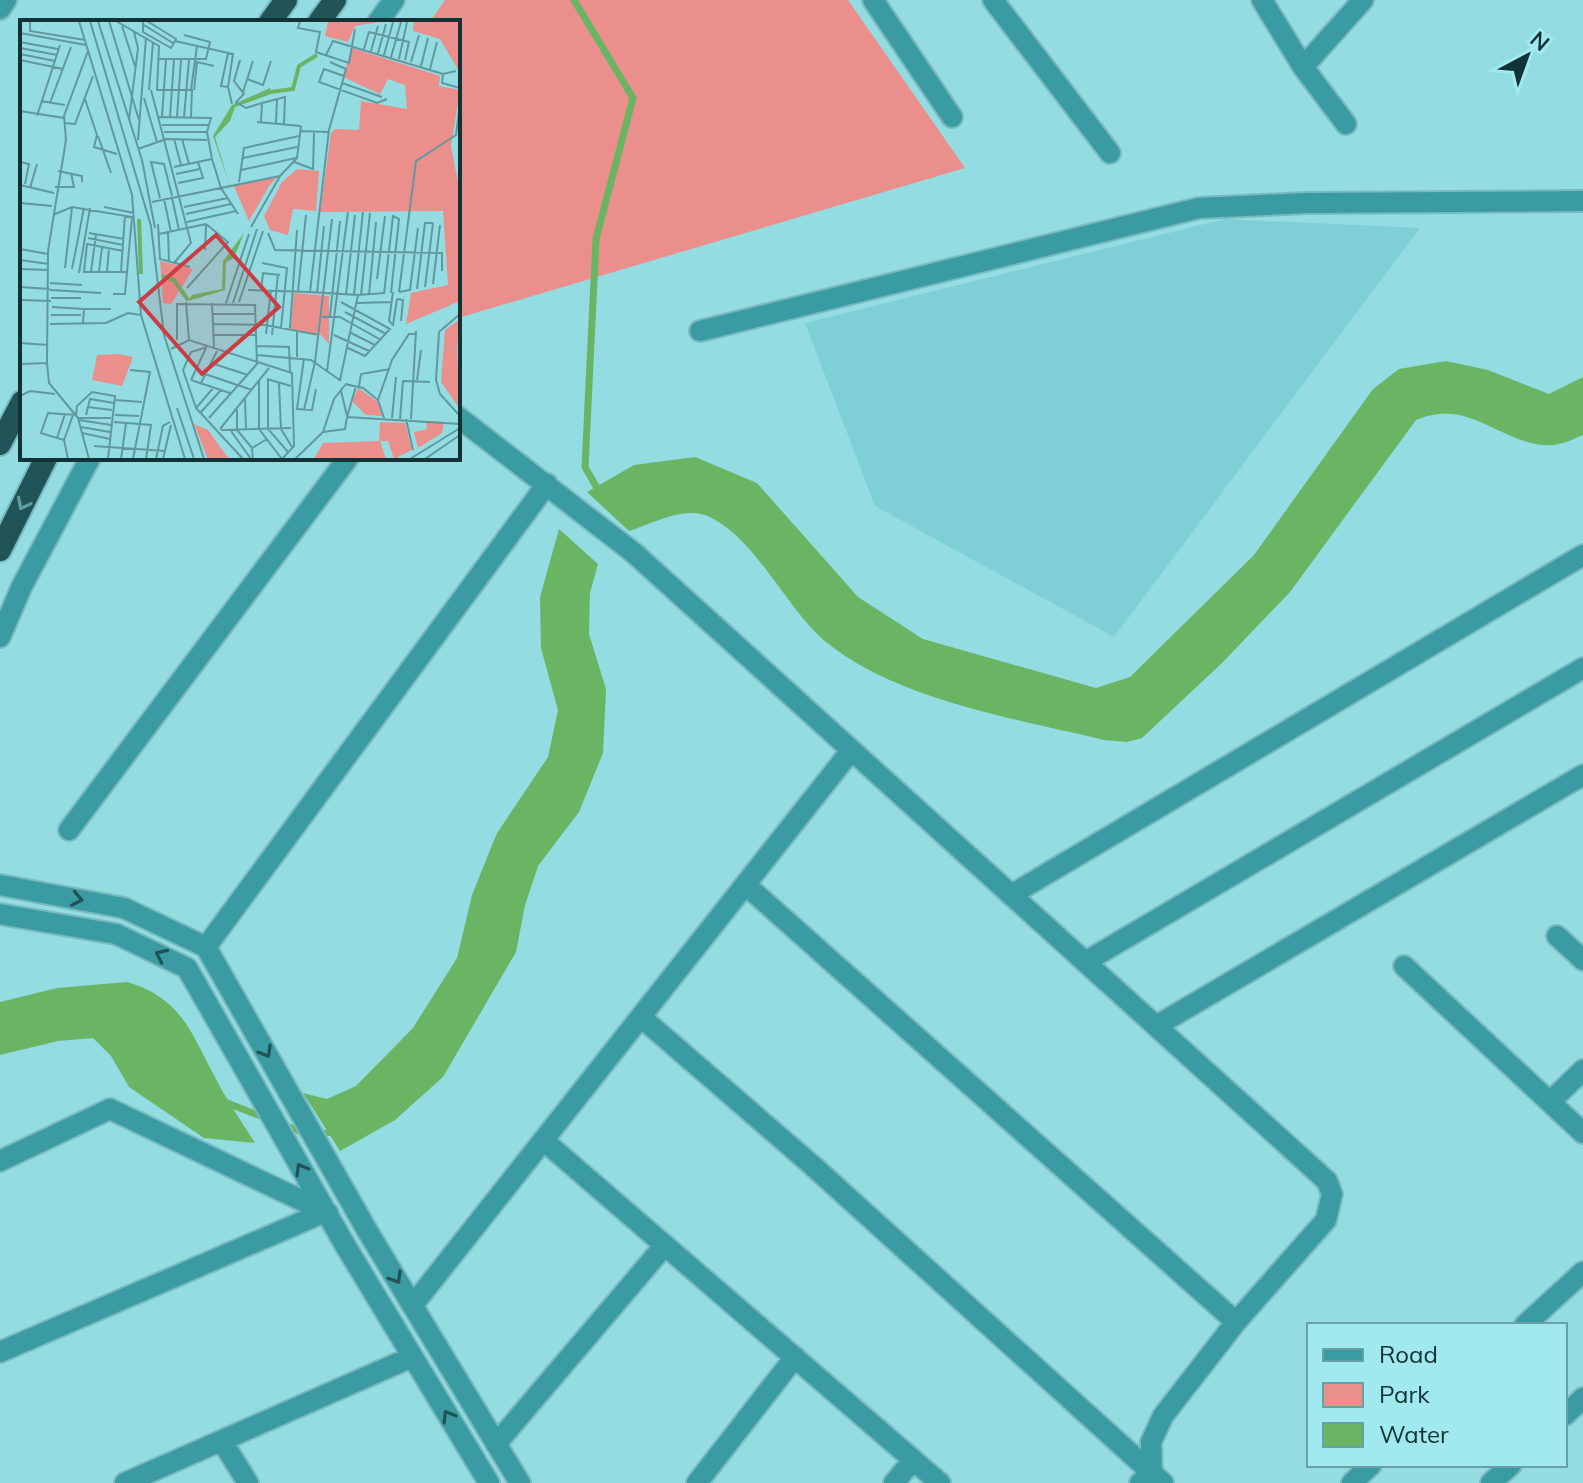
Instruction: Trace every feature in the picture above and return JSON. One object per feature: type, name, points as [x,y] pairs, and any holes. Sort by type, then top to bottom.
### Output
[{"type":"highway","points":[[271,20],[286,0]]},
{"type":"highway","points":[[320,20],[335,0]]},
{"type":"highway","points":[[0,444],[20,406]]},
{"type":"highway","points":[[0,550],[45,460]]},
{"type":"street","points":[[0,9],[6,0]]},
{"type":"street","points":[[379,20],[394,0]]},
{"type":"street","points":[[873,0],[952,117]]},
{"type":"street","points":[[993,0],[1110,153]]},
{"type":"street","points":[[1303,67],[1363,0]]},
{"type":"street","points":[[1273,5],[1303,67],[1346,124]]},
{"type":"street","points":[[700,331],[1199,208],[1307,203],[1583,201]]},
{"type":"street","points":[[460,419],[634,553],[850,752],[1327,1181],[1332,1194],[1326,1220],[1236,1322],[1163,1416],[1151,1442],[1151,1480]]},
{"type":"street","points":[[0,637],[22,586],[89,460]]},
{"type":"street","points":[[69,830],[346,460]]},
{"type":"street","points":[[206,947],[547,484]]},
{"type":"street","points":[[1011,895],[1583,555]]},
{"type":"street","points":[[1085,962],[1583,668]]},
{"type":"street","points":[[413,1305],[850,752]]},
{"type":"street","points":[[1156,1026],[1583,775]]},
{"type":"street","points":[[0,885],[124,908],[206,947],[368,1232],[520,1483]]},
{"type":"street","points":[[747,886],[1236,1322]]},
{"type":"street","points":[[0,914],[116,934],[187,968],[325,1212],[489,1483]]},
{"type":"street","points":[[1557,936],[1583,960]]},
{"type":"street","points":[[1404,966],[1583,1133]]},
{"type":"street","points":[[642,1018],[813,1166],[1151,1480]]},
{"type":"street","points":[[1550,1102],[1583,1070]]},
{"type":"street","points":[[0,1161],[110,1109],[368,1232]]},
{"type":"street","points":[[543,1140],[940,1483]]},
{"type":"street","points":[[0,1352],[325,1212]]},
{"type":"street","points":[[496,1444],[665,1245]]},
{"type":"street","points":[[1527,1323],[1583,1272]]},
{"type":"street","points":[[125,1483],[412,1357]]},
{"type":"street","points":[[697,1483],[795,1357]]},
{"type":"street","points":[[1567,1413],[1583,1398]]},
{"type":"street","points":[[222,1441],[248,1483]]},
{"type":"street","points":[[894,1483],[913,1460]]},
{"type":"street","points":[[1352,1483],[1369,1467]]},
{"type":"street","points":[[1491,1483],[1509,1467]]},
{"type":"shaded area","points":[[1225,219],[1420,228],[1114,637],[875,506],[805,323]]},
{"type":"green space","points":[[445,0],[848,0],[965,168],[460,317],[460,20],[431,20]]},
{"type":"water","points":[[1446,361],[1488,370],[1549,394],[1583,377],[1583,435],[1553,445],[1535,444],[1454,414],[1436,414],[1416,420],[1290,592],[1223,662],[1142,738],[1127,742],[1104,740],[997,715],[922,693],[887,679],[855,662],[811,628],[754,555],[723,525],[705,515],[687,513],[629,531],[587,492],[634,465],[695,457],[757,483],[858,597],[923,639],[1096,688],[1130,677],[1254,555],[1373,389],[1399,369]]},
{"type":"water","points":[[559,529],[598,564],[590,593],[589,634],[606,689],[603,753],[579,812],[538,866],[525,905],[516,952],[443,1077],[395,1120],[340,1151],[303,1093],[327,1099],[356,1086],[413,1028],[457,958],[472,895],[497,833],[548,757],[558,710],[541,648],[540,597]]},
{"type":"water","points":[[127,982],[161,997],[183,1019],[255,1143],[204,1138],[129,1087],[111,1056],[93,1038],[58,1041],[0,1055],[0,1002],[57,988]]},
{"type":"waterway","points":[[574,0],[633,98],[596,239],[585,467],[601,495]]},
{"type":"waterway","points":[[222,1101],[266,1118]]},
{"type":"waterway","points":[[281,1124],[315,1137],[338,1129]]}]
